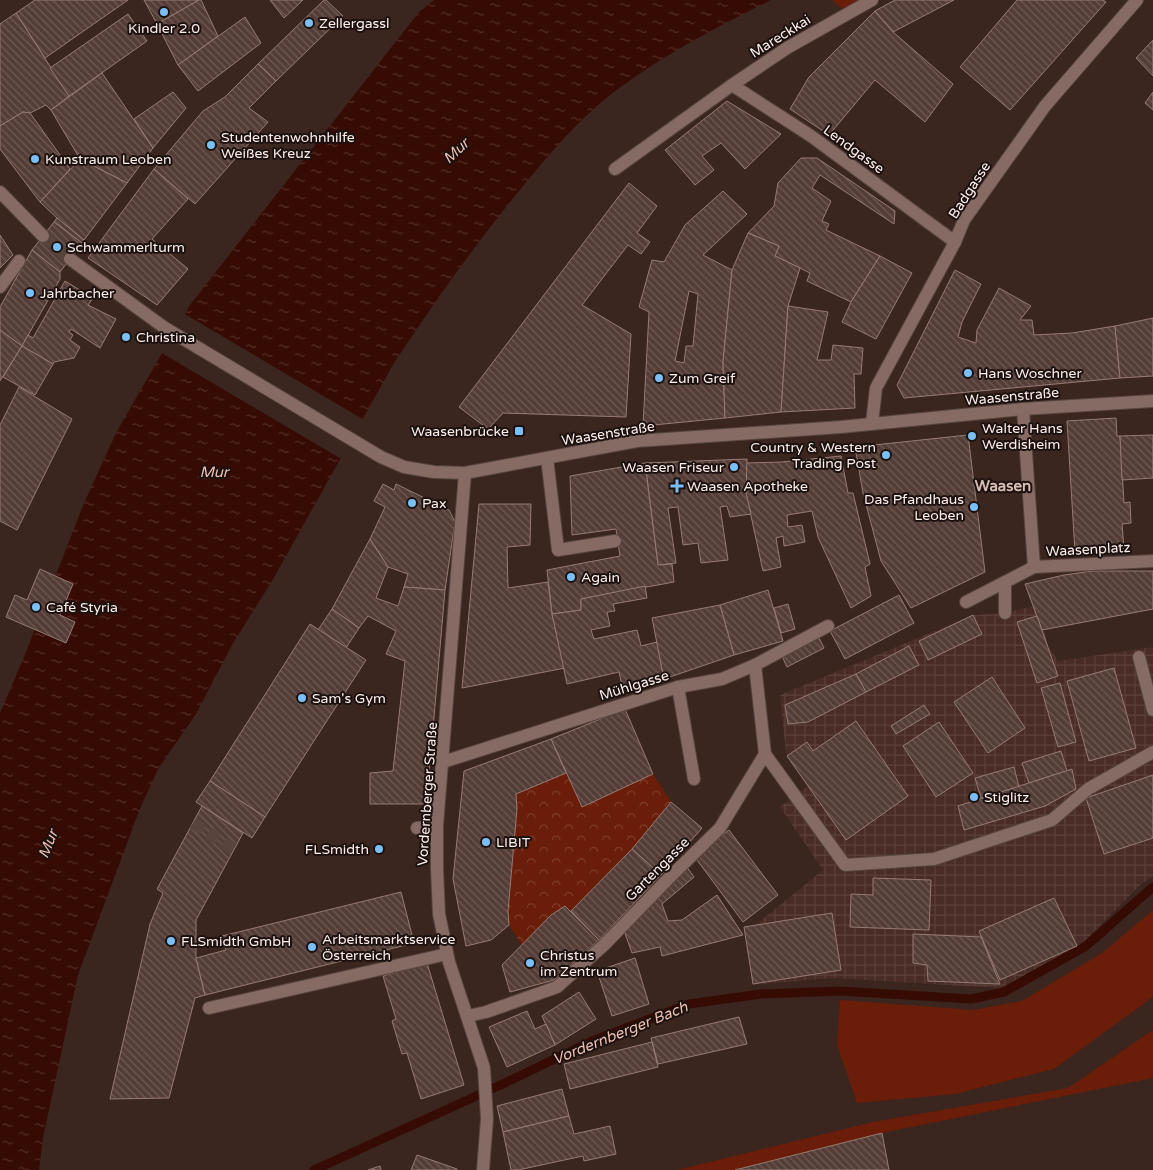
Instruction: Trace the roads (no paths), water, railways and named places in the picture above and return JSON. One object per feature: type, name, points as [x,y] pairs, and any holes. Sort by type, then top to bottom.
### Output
[{"type":"street","name":"Mareckkai","points":[[615,169],[787,48],[872,0]]},
{"type":"street","name":"Badgasse","points":[[872,423],[876,388],[955,242],[964,220],[1044,106],[1138,0]]},
{"type":"street","name":"Lendgasse","points":[[732,85],[811,136],[955,242]]},
{"type":"street","points":[[0,192],[43,236]]},
{"type":"street","name":"Waasenstraße","points":[[70,259],[165,328],[381,457],[404,467],[434,472],[466,473],[637,441],[842,427],[1023,409],[1153,402]]},
{"type":"street","points":[[0,287],[19,261]]},
{"type":"street","name":"Waasenplatz","points":[[1023,409],[1034,567],[1153,561]]},
{"type":"street","points":[[547,458],[558,550],[615,541]]},
{"type":"street","name":"Vordernberger Straße","points":[[466,473],[437,826],[437,869],[439,914],[447,954],[484,1068],[488,1119],[483,1170]]},
{"type":"street","points":[[966,602],[1034,567]]},
{"type":"street","points":[[1005,582],[1005,613]]},
{"type":"street","name":"Mühlgasse","points":[[443,762],[678,687],[722,679],[755,665],[828,626]]},
{"type":"street","points":[[1140,657],[1153,710]]},
{"type":"street","points":[[755,665],[765,754],[845,865],[934,859],[1052,820],[1088,789],[1153,752]]},
{"type":"street","points":[[678,687],[694,779]]},
{"type":"street","name":"Gartengasse","points":[[468,1016],[486,1012],[557,987],[604,944],[720,828],[765,754]]},
{"type":"street","points":[[417,828],[437,826]]},
{"type":"street","points":[[209,1008],[447,954]]},
{"type":"water","name":"Mur","points":[[434,0],[771,0],[680,48],[615,91],[586,116],[547,158],[486,233],[394,363],[272,581],[232,645],[196,714],[158,769],[139,811],[78,975],[43,1138],[39,1170],[0,1170],[0,713],[84,503],[117,431],[190,305],[419,12]]},
{"type":"waterway","name":"Vordernberger Bach","points":[[314,1170],[592,1041],[689,1004],[761,994],[840,991],[971,999],[1004,992],[1086,946],[1153,887]]},
{"type":"tunnel","points":[[43,236],[70,259]]},
{"type":"tunnel","points":[[193,823],[234,849]]},
{"type":"place","name":"Kindler 2.0","points":[[164,12]]},
{"type":"place","name":"Zellergassl","points":[[309,23]]},
{"type":"place","name":"Studentenwohnhilfe Weißes Kreuz","points":[[211,145]]},
{"type":"place","name":"Kunstraum Leoben","points":[[35,159]]},
{"type":"place","name":"Schwammerlturm","points":[[57,247]]},
{"type":"place","name":"Jahrbacher","points":[[30,293]]},
{"type":"place","name":"Christina","points":[[126,337]]},
{"type":"place","name":"Hans Woschner","points":[[968,373]]},
{"type":"place","name":"Zum Greif","points":[[659,378]]},
{"type":"place","name":"Waasenbrücke","points":[[519,431]]},
{"type":"place","name":"Walter Hans Werdisheim","points":[[972,436]]},
{"type":"place","name":"Country & Western Trading Post","points":[[886,455]]},
{"type":"place","name":"Waasen Friseur","points":[[734,467]]},
{"type":"place","name":"Waasen Apotheke","points":[[677,486]]},
{"type":"place","name":"Pax","points":[[412,503]]},
{"type":"place","name":"Das Pfandhaus Leoben","points":[[974,507]]},
{"type":"place","name":"Again","points":[[571,577]]},
{"type":"place","name":"Café Styria","points":[[36,607]]},
{"type":"place","name":"Sam's Gym","points":[[302,698]]},
{"type":"place","name":"Stiglitz","points":[[974,797]]},
{"type":"place","name":"LIBIT","points":[[486,842]]},
{"type":"place","name":"FLSmidth","points":[[379,849]]},
{"type":"place","name":"FLSmidth GmbH","points":[[171,941]]},
{"type":"place","name":"Arbeitsmarktservice Österreich","points":[[312,947]]},
{"type":"place","name":"Christus im Zentrum","points":[[530,963]]},
{"type":"district","name":"Waasen","points":[[1003,486]]}]
